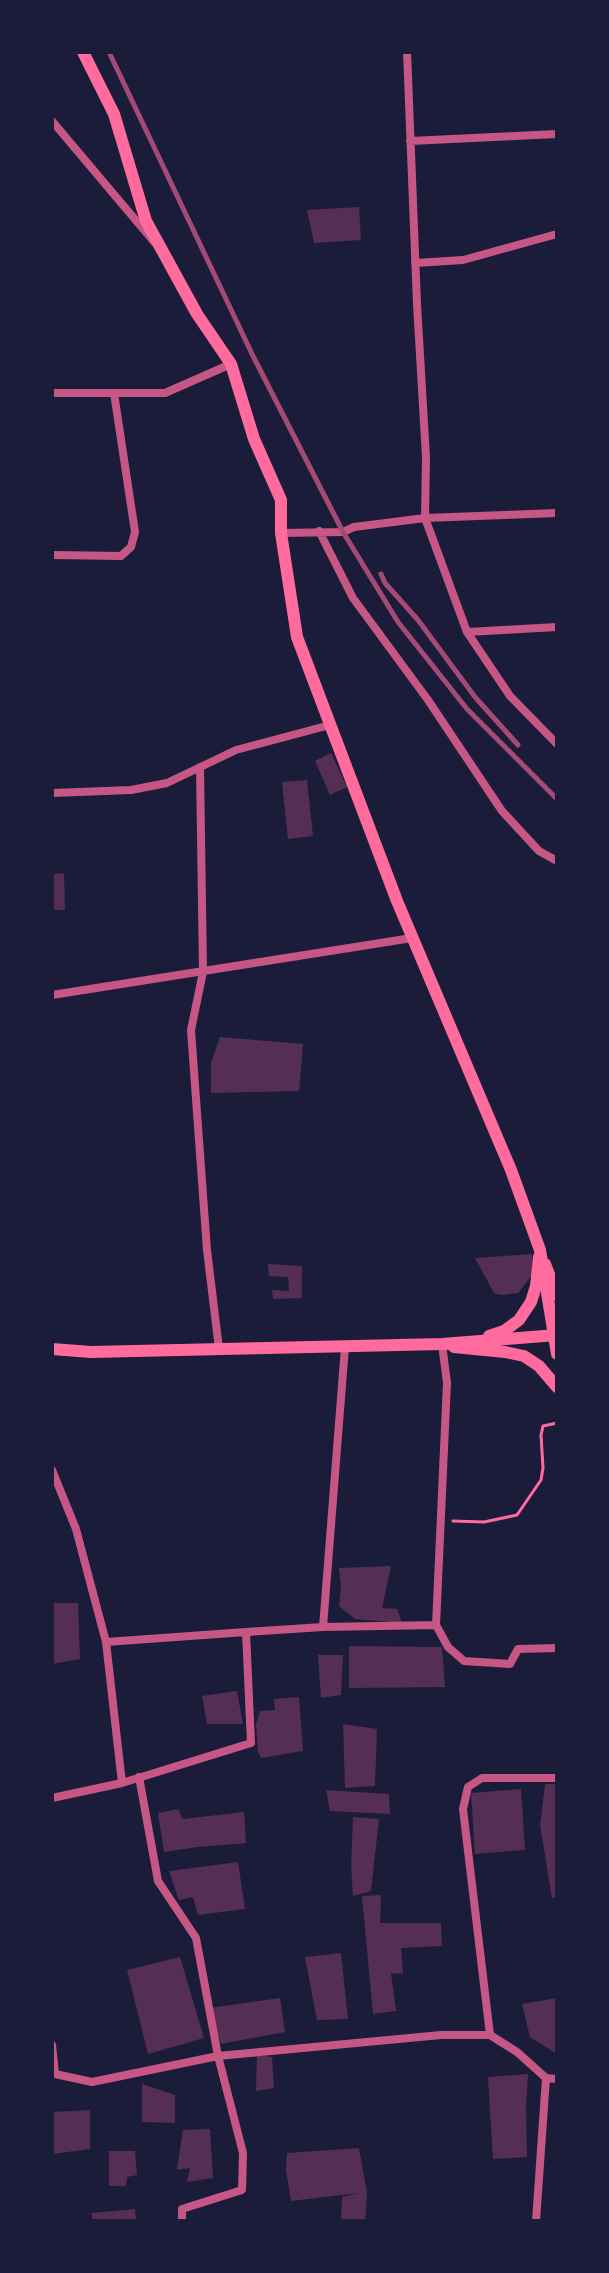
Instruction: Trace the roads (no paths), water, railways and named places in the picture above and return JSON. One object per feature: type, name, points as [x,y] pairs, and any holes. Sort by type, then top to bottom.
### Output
[{"type":"main road","points":[[83,52],[114,114],[146,221],[197,314],[231,364],[254,439],[281,500],[281,533],[297,637],[412,938],[511,1170],[557,1295]]},
{"type":"main road","points":[[540,1250],[557,1354]]},
{"type":"main road","points":[[471,1341],[504,1331],[519,1320],[531,1302],[536,1286],[540,1250]]},
{"type":"main road","points":[[52,1349],[91,1352],[345,1347],[556,1336]]},
{"type":"main road","points":[[442,1344],[524,1356],[539,1366],[557,1387]]},
{"type":"street","points":[[407,52],[426,457],[425,518],[467,632],[510,696],[557,744]]},
{"type":"street","points":[[52,121],[164,252]]},
{"type":"street","points":[[410,141],[557,134]]},
{"type":"street","points":[[415,263],[463,260],[557,234]]},
{"type":"street","points":[[52,393],[165,393],[231,364]]},
{"type":"street","points":[[52,555],[121,556],[131,547],[135,532],[114,393]]},
{"type":"street","points":[[281,533],[343,532],[354,527],[425,518],[557,513]]},
{"type":"street","points":[[319,531],[353,598],[428,700],[502,811],[539,851],[557,861]]},
{"type":"street","points":[[467,632],[557,627]]},
{"type":"street","points":[[52,793],[131,790],[167,783],[236,750],[330,725]]},
{"type":"street","points":[[200,767],[203,972],[191,1030],[207,1250],[219,1349]]},
{"type":"street","points":[[52,995],[412,938]]},
{"type":"street","points":[[442,1344],[447,1383],[436,1625],[448,1647],[464,1661],[510,1664],[518,1649],[557,1648]]},
{"type":"street","points":[[323,1627],[345,1347]]},
{"type":"street","points":[[52,1470],[76,1529],[106,1642],[122,1783]]},
{"type":"street","points":[[106,1642],[323,1627],[436,1625]]},
{"type":"street","points":[[52,1798],[122,1783],[251,1743],[246,1632]]},
{"type":"street","points":[[139,1777],[158,1881],[196,1938],[218,2056],[243,2153],[242,2190],[182,2209],[182,2221]]},
{"type":"street","points":[[490,2035],[463,1809],[468,1787],[482,1778],[557,1778]]},
{"type":"street","points":[[52,2045],[54,2076],[92,2082],[218,2056],[441,2035],[490,2035],[517,2052],[546,2078],[557,2079]]},
{"type":"street","points":[[536,2221],[546,2078]]},
{"type":"railway","points":[[109,52],[253,356],[343,532],[398,622],[467,709],[557,799]]},
{"type":"railway","points":[[381,574],[475,697],[518,745]]}]
